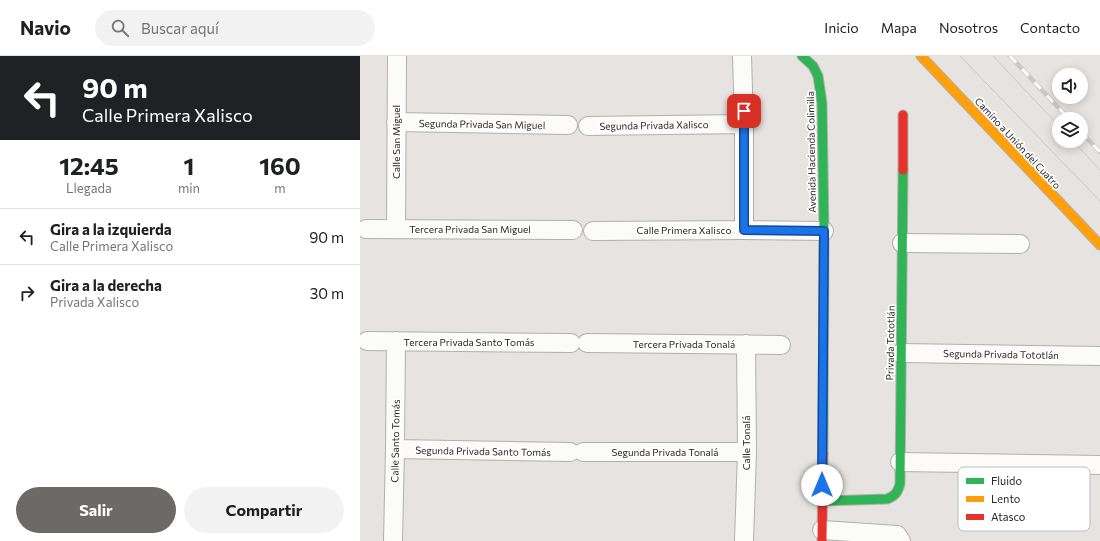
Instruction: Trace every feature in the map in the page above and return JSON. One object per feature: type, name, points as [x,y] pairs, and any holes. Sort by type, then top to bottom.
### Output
[{"type":"street","name":"Calle San Miguel","points":[[396,229],[397,56]]},
{"type":"street","points":[[742,56],[744,124],[744,230]]},
{"type":"street","name":"Avenida Hacienda Colimilla","points":[[802,56],[813,66],[818,76],[821,90],[824,231],[822,536]]},
{"type":"street","name":"Camino a Unión del Cuatro","points":[[921,56],[1100,245]]},
{"type":"street","name":"Privada Tototlán","points":[[822,501],[892,498],[897,495],[899,490],[904,115]]},
{"type":"street","name":"Segunda Privada San Miguel","points":[[396,122],[568,125]]},
{"type":"street","name":"Segunda Privada Xalisco","points":[[588,126],[744,124]]},
{"type":"street","name":"Tercera Privada San Miguel","points":[[366,229],[573,230]]},
{"type":"street","name":"Calle Primera Xalisco","points":[[593,231],[824,231]]},
{"type":"street","points":[[902,242],[1020,244]]},
{"type":"street","name":"Tercera Privada Santo Tomás","points":[[367,341],[579,343]]},
{"type":"street","name":"Calle Santo Tomás","points":[[393,541],[396,341]]},
{"type":"street","name":"Tercera Privada Tonalá","points":[[579,343],[781,344]]},
{"type":"street","name":"Calle Tonalá","points":[[744,541],[747,452],[746,344]]},
{"type":"street","name":"Segunda Privada Tototlán","points":[[901,353],[1100,356]]},
{"type":"street","name":"Segunda Privada Santo Tomás","points":[[395,449],[577,452]]},
{"type":"street","name":"Segunda Privada Tonalá","points":[[577,452],[747,452]]},
{"type":"street","points":[[900,462],[1100,465]]},
{"type":"street","points":[[822,536],[898,535],[901,541]]},
{"type":"tram line","points":[[960,56],[1100,201]]},
{"type":"tram line","points":[[993,56],[1052,119]]},
{"type":"tram line","points":[[1080,148],[1100,170]]},
{"type":"railway","points":[[1010,56],[1062,112]]},
{"type":"railway","points":[[1088,139],[1100,152]]},
{"type":"traffic: fast","points":[[802,56],[813,66],[818,76],[822,103],[824,231],[823,454]]},
{"type":"traffic: fast","points":[[822,501],[887,499],[896,493],[900,484],[903,170]]},
{"type":"traffic: slow","points":[[921,56],[1100,245]]},
{"type":"traffic: jam","points":[[903,115],[903,170]]},
{"type":"traffic: jam","points":[[822,541],[823,454]]},
{"type":"route","points":[[744,111],[744,230],[824,231],[822,485]]}]
